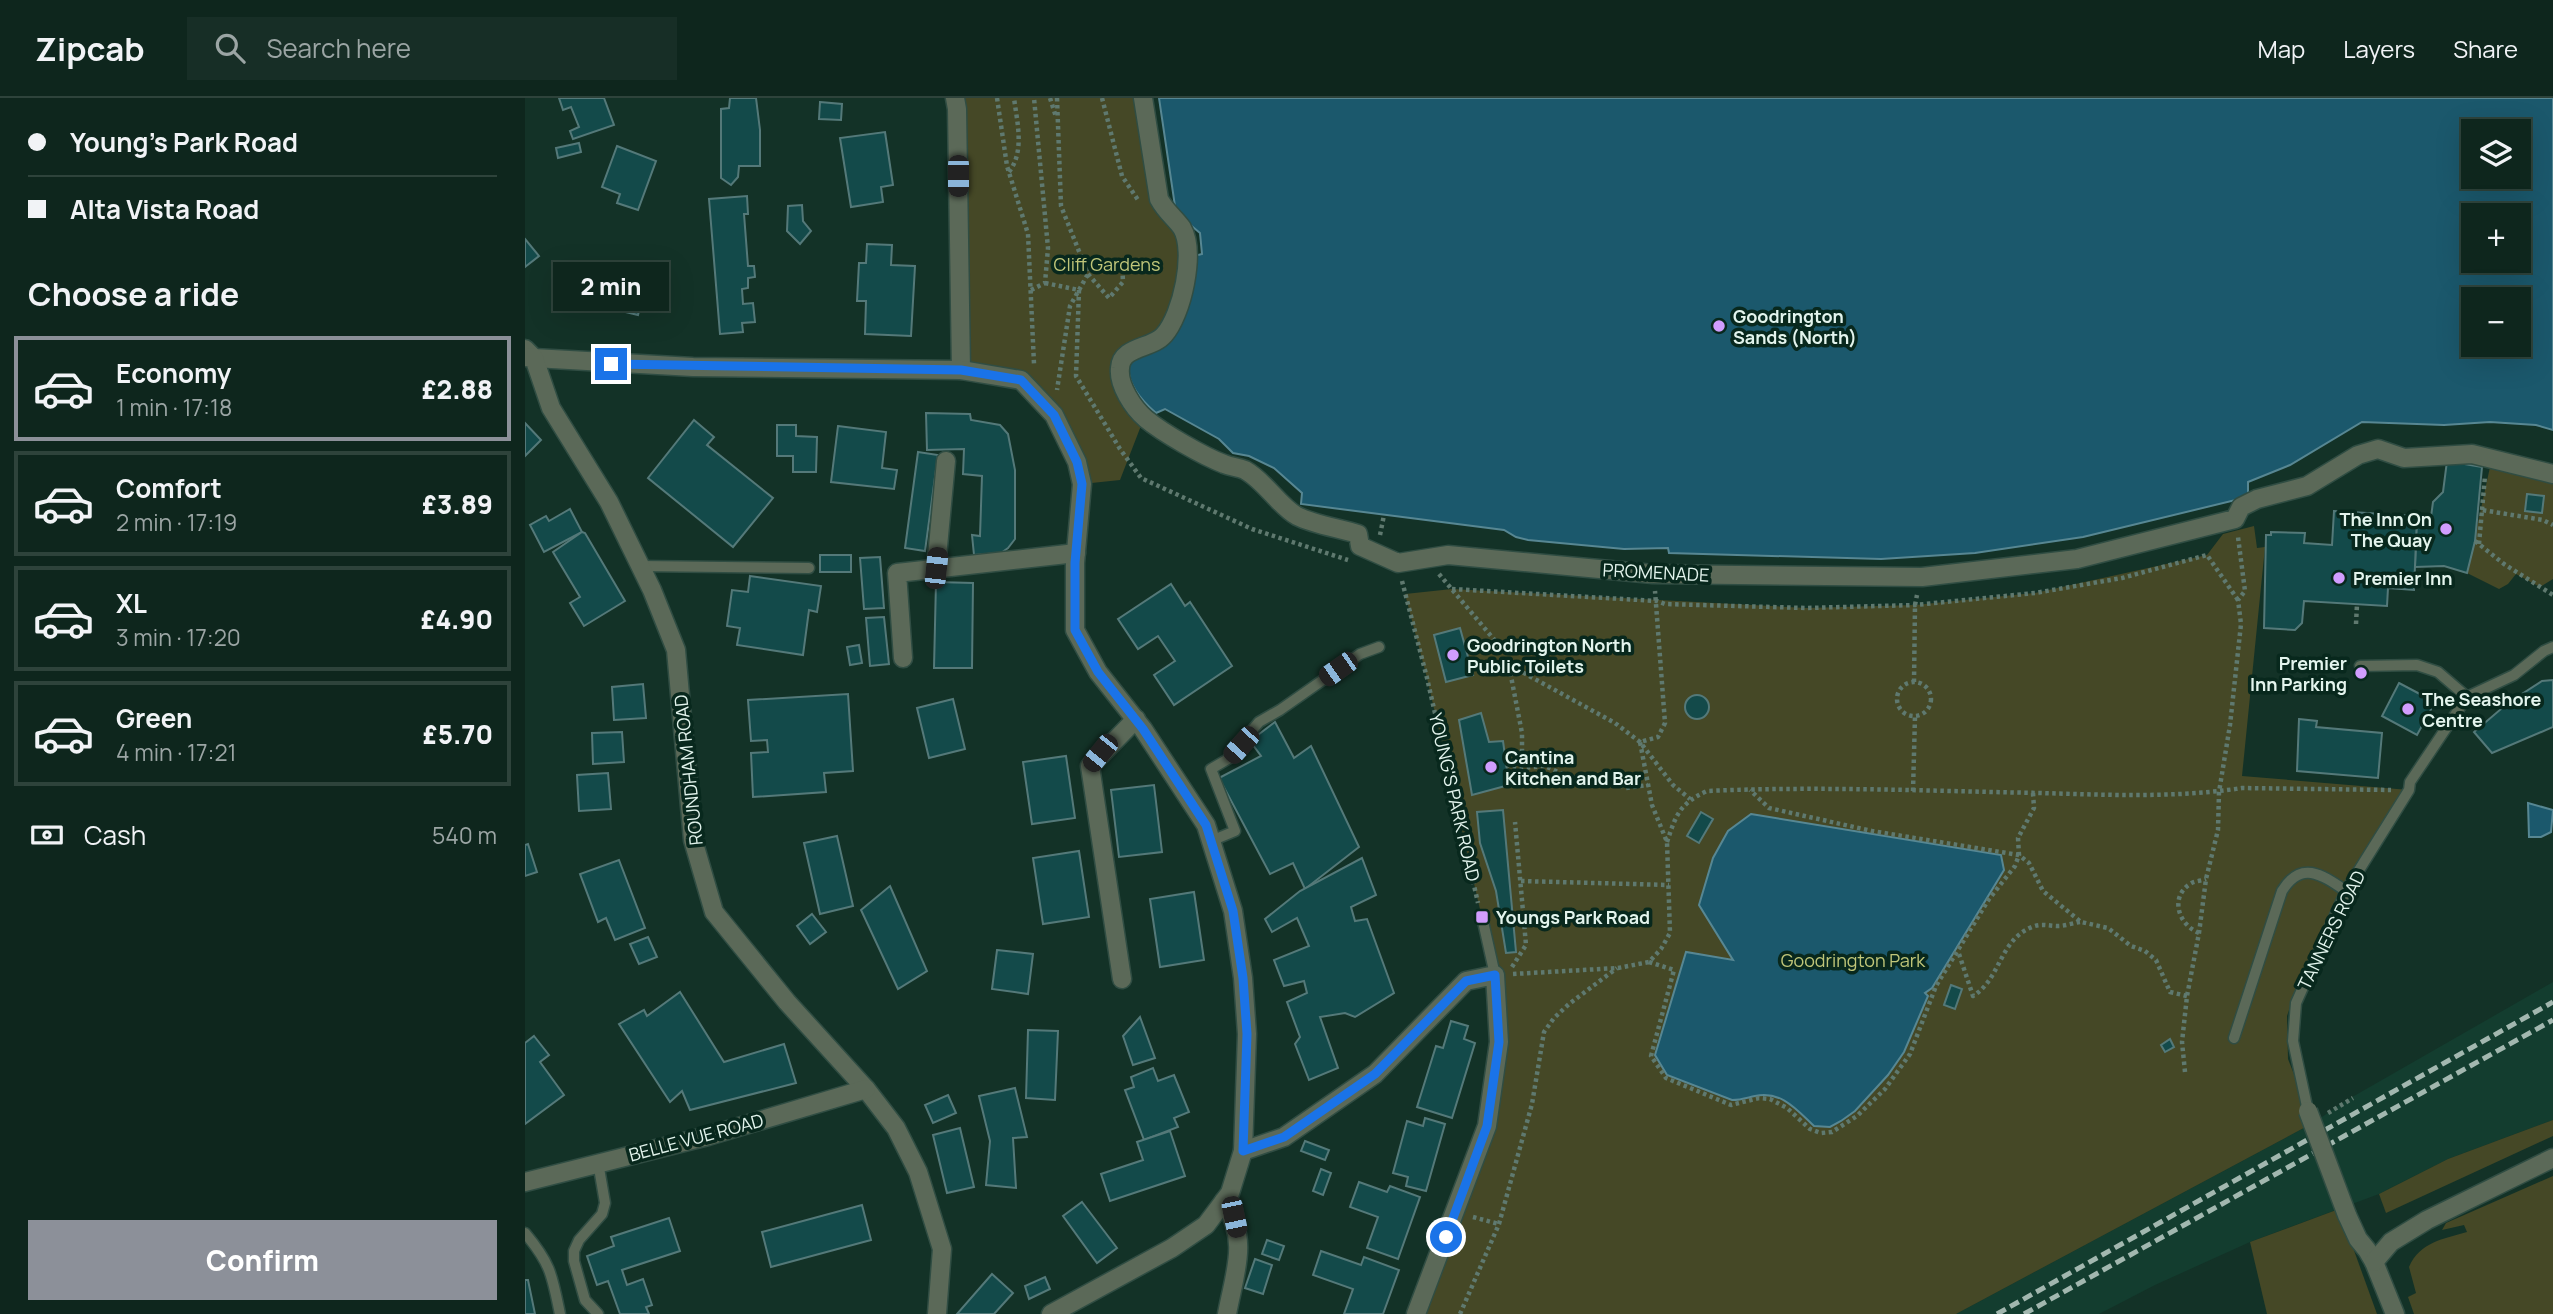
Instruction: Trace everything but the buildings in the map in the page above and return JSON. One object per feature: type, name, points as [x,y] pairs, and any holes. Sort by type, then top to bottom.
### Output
[{"type":"street","points":[[955,98],[961,370]]},
{"type":"street","points":[[1143,98],[1159,199],[1167,213],[1182,228],[1188,245],[1184,290],[1177,315],[1164,336],[1131,351],[1122,360],[1119,368],[1122,387],[1144,418],[1224,465],[1241,468],[1256,477],[1296,515],[1359,534],[1360,546],[1398,563]]},
{"type":"street","points":[[528,355],[693,367],[961,370],[1021,380],[1054,415],[1077,462],[1082,484],[1076,553],[1075,630],[1098,672],[1136,719],[1206,825],[1233,911],[1243,978],[1247,1034],[1243,1151],[1237,1174],[1224,1201],[1206,1225],[1171,1248],[1051,1314]]},
{"type":"street","name":"ROUNDHAM ROAD","points":[[528,355],[551,408],[609,502],[676,650],[693,840],[714,912],[787,1002],[866,1089],[896,1128],[918,1172],[942,1249],[937,1314]]},
{"type":"street","name":"PROMENADE","points":[[1398,563],[1448,555],[1653,574],[1921,577],[2077,559],[2235,519],[2241,507],[2257,499],[2307,486],[2358,455],[2378,449],[2404,458],[2472,454],[2553,474]]},
{"type":"street","points":[[936,568],[946,461]]},
{"type":"street","points":[[904,658],[897,573],[1076,553]]},
{"type":"street","points":[[1122,979],[1090,766],[1136,719]]},
{"type":"street","points":[[1243,1151],[1284,1137],[1375,1074],[1466,981],[1495,975],[1499,1042],[1487,1126],[1416,1314]]},
{"type":"street","name":"BELLE VUE ROAD","points":[[525,1182],[708,1136],[866,1089]]},
{"type":"street","name":"TANNERS ROAD","points":[[2310,1117],[2357,1239],[2374,1262],[2395,1314]]},
{"type":"street","points":[[2374,1262],[2391,1242],[2427,1220],[2553,1158]]},
{"type":"street","points":[[1224,1201],[1234,1217],[1240,1245],[1227,1314]]},
{"type":"lane","points":[[640,566],[809,568]]},
{"type":"lane","points":[[1211,841],[1235,831],[1211,769],[1228,759],[1259,722],[1360,654],[1379,647]]},
{"type":"lane","points":[[2360,666],[2417,665],[2438,672],[2467,697],[2514,675],[2553,647]]},
{"type":"lane","name":"TANNERS ROAD","points":[[2310,1117],[2293,1041],[2296,1003],[2346,891],[2409,790],[2410,782],[2467,697]]},
{"type":"lane","points":[[2234,1038],[2282,891],[2290,878],[2309,872],[2326,877],[2346,891]]},
{"type":"lane","points":[[1482,917],[1495,975]]},
{"type":"lane","points":[[598,1162],[605,1202],[603,1214],[579,1240],[574,1251],[574,1261],[585,1300],[598,1314]]},
{"type":"lane","points":[[525,1233],[544,1256],[552,1277],[559,1314]]},
{"type":"path","points":[[997,98],[1009,172],[1028,234],[1034,363],[1021,380]]},
{"type":"path","points":[[1009,172],[1017,162],[1019,138],[1014,98]]},
{"type":"path","points":[[1034,98],[1048,248],[1045,283]]},
{"type":"path","points":[[1050,98],[1059,127]]},
{"type":"path","points":[[1057,98],[1061,206],[1088,274],[1109,298],[1123,282],[1122,261]]},
{"type":"path","points":[[1102,98],[1122,176],[1139,202],[1167,213]]},
{"type":"path","points":[[1054,415],[1070,306],[1088,274]]},
{"type":"path","points":[[1031,290],[1045,283],[1079,290]]},
{"type":"path","points":[[2487,457],[2477,543],[2504,565],[2553,595]]},
{"type":"path","points":[[2482,510],[2543,520],[2553,525]]},
{"type":"path","points":[[2235,519],[2245,592],[2238,600]]},
{"type":"path","points":[[2185,1072],[2182,1042],[2187,996],[2206,879],[2218,830],[2219,792],[2230,725],[2239,637],[2238,600],[2207,555]]},
{"type":"path","points":[[1427,560],[1497,642],[1502,661],[1615,723],[1640,742],[1673,785],[1690,799]]},
{"type":"path","name":"YOUNG'S PARK ROAD","points":[[1398,563],[1482,917]]},
{"type":"path","points":[[1640,742],[1657,737],[1665,723],[1653,574]]},
{"type":"path","points":[[1914,682],[1915,605],[1921,577]]},
{"type":"path","points":[[2356,624],[2357,604]]},
{"type":"path","points":[[1509,665],[1522,733],[1523,768]]},
{"type":"path","points":[[1914,682],[1925,686],[1931,696],[1926,712],[1915,716],[1901,709],[1897,699],[1900,689],[1914,682]]},
{"type":"path","points":[[1913,791],[1915,716]]},
{"type":"path","points":[[1640,742],[1652,805],[1667,842],[1669,885],[1670,933],[1649,962]]},
{"type":"path","points":[[1506,765],[1523,768],[1545,766],[1569,777],[1606,778],[1626,788],[1648,785]]},
{"type":"path","points":[[1667,842],[1679,811],[1690,799],[1707,792],[1913,791],[2127,795],[2242,789],[2409,790]]},
{"type":"path","points":[[1750,790],[1769,807],[1872,831],[2019,855],[2029,863],[2043,891],[2081,922]]},
{"type":"path","points":[[1495,975],[1618,968],[1649,962],[1674,970],[1651,1056],[1666,1078],[1731,1105],[1759,1098],[1770,1099],[1787,1108],[1810,1129],[1821,1133],[1832,1132],[1857,1116],[1885,1089],[1910,1054],[1936,986],[1989,900],[2015,866],[2019,855],[2018,838],[2034,808],[2033,793]]},
{"type":"path","points":[[1495,975],[1514,966],[1526,945],[1515,822]]},
{"type":"path","points":[[2199,933],[2189,929],[2182,921],[2179,900],[2192,883],[2206,879]]},
{"type":"path","points":[[1521,881],[1669,885]]},
{"type":"path","points":[[1958,953],[1973,996],[1985,989],[2002,954],[2021,932],[2044,924],[2060,926],[2081,922],[2108,928],[2131,946],[2145,951],[2156,960],[2170,992],[2187,996]]},
{"type":"path","points":[[1460,1314],[1499,1224],[1532,1104],[1543,1032],[1554,1018],[1618,968]]},
{"type":"path","points":[[2310,1117],[2353,1098]]},
{"type":"path","points":[[1455,1212],[1499,1224]]},
{"type":"shaded area","points":[[2553,982],[2553,1120],[2448,1159],[2379,1194],[2250,1242],[2099,1314],[1956,1314],[2313,1123],[2347,1100]]},
{"type":"green space","name":"Cliff Gardens","points":[[955,98],[1143,98],[1159,199],[1182,228],[1177,315],[1122,360],[1144,418],[1120,480],[1082,484],[1077,462],[1021,380],[961,370]]},
{"type":"green space","points":[[2490,467],[2553,484],[2553,579],[2540,587],[2516,574],[2508,584],[2499,589],[2467,573]]},
{"type":"green space","name":"Goodrington Park","points":[[2254,526],[2257,548],[2265,547],[2242,776],[2409,790],[2340,901],[2296,989],[2287,1016],[2288,1059],[2313,1123],[1956,1314],[1416,1314],[1487,1126],[1495,975],[1405,594],[1452,589],[1806,608],[1915,605],[2035,593],[2207,555],[2223,534]]},
{"type":"green space","points":[[2553,1120],[2553,1136],[2386,1213],[2379,1194],[2448,1159]]},
{"type":"green space","points":[[2553,1176],[2553,1314],[2414,1314],[2408,1297],[2416,1293],[2409,1267],[2414,1259],[2419,1252],[2433,1243],[2467,1232],[2464,1225],[2442,1230],[2446,1223]]},
{"type":"green space","points":[[2339,1209],[2377,1314],[2267,1314],[2250,1242]]},
{"type":"water","name":"Goodrington Sands (North)","points":[[1159,98],[2553,98],[2553,430],[2536,425],[2490,422],[2444,425],[2362,422],[2290,465],[2248,482],[2248,497],[2083,537],[1975,553],[1881,559],[1669,553],[1668,548],[1624,549],[1528,540],[1504,530],[1301,504],[1302,493],[1274,468],[1249,456],[1233,453],[1219,439],[1165,409],[1156,413],[1150,408],[1129,377],[1129,362],[1161,344],[1194,256],[1202,254],[1200,233],[1176,213]]},
{"type":"water","points":[[2528,803],[2553,810],[2551,832],[2541,837],[2529,837]]},
{"type":"water","points":[[1751,814],[2001,855],[2004,870],[1932,988],[1925,993],[1928,996],[1904,1052],[1888,1075],[1855,1111],[1830,1127],[1814,1126],[1788,1103],[1773,1096],[1732,1100],[1667,1075],[1655,1055],[1686,952],[1733,960],[1699,905],[1713,858],[1728,831]]},
{"type":"railway","points":[[1997,1314],[2553,1002]]},
{"type":"railway","points":[[2024,1314],[2553,1020]]},
{"type":"place","name":"Goodrington Sands (North)","points":[[1719,326]]},
{"type":"place","name":"The Inn On The Quay","points":[[2446,529]]},
{"type":"place","name":"Premier Inn","points":[[2339,578]]},
{"type":"place","name":"Goodrington North Public Toilets","points":[[1453,655]]},
{"type":"place","name":"Premier Inn Parking","points":[[2361,673]]},
{"type":"place","name":"The Seashore Centre","points":[[2408,709]]},
{"type":"place","name":"Cantina Kitchen and Bar","points":[[1491,767]]},
{"type":"place","name":"Youngs Park Road","points":[[1482,917]]},
{"type":"route","points":[[611,364],[961,370],[1021,380],[1054,415],[1077,462],[1082,484],[1075,563],[1075,630],[1098,672],[1143,729],[1206,825],[1233,911],[1243,978],[1247,1034],[1243,1151],[1284,1137],[1375,1074],[1466,981],[1495,975],[1499,1042],[1487,1126],[1446,1237]]}]
